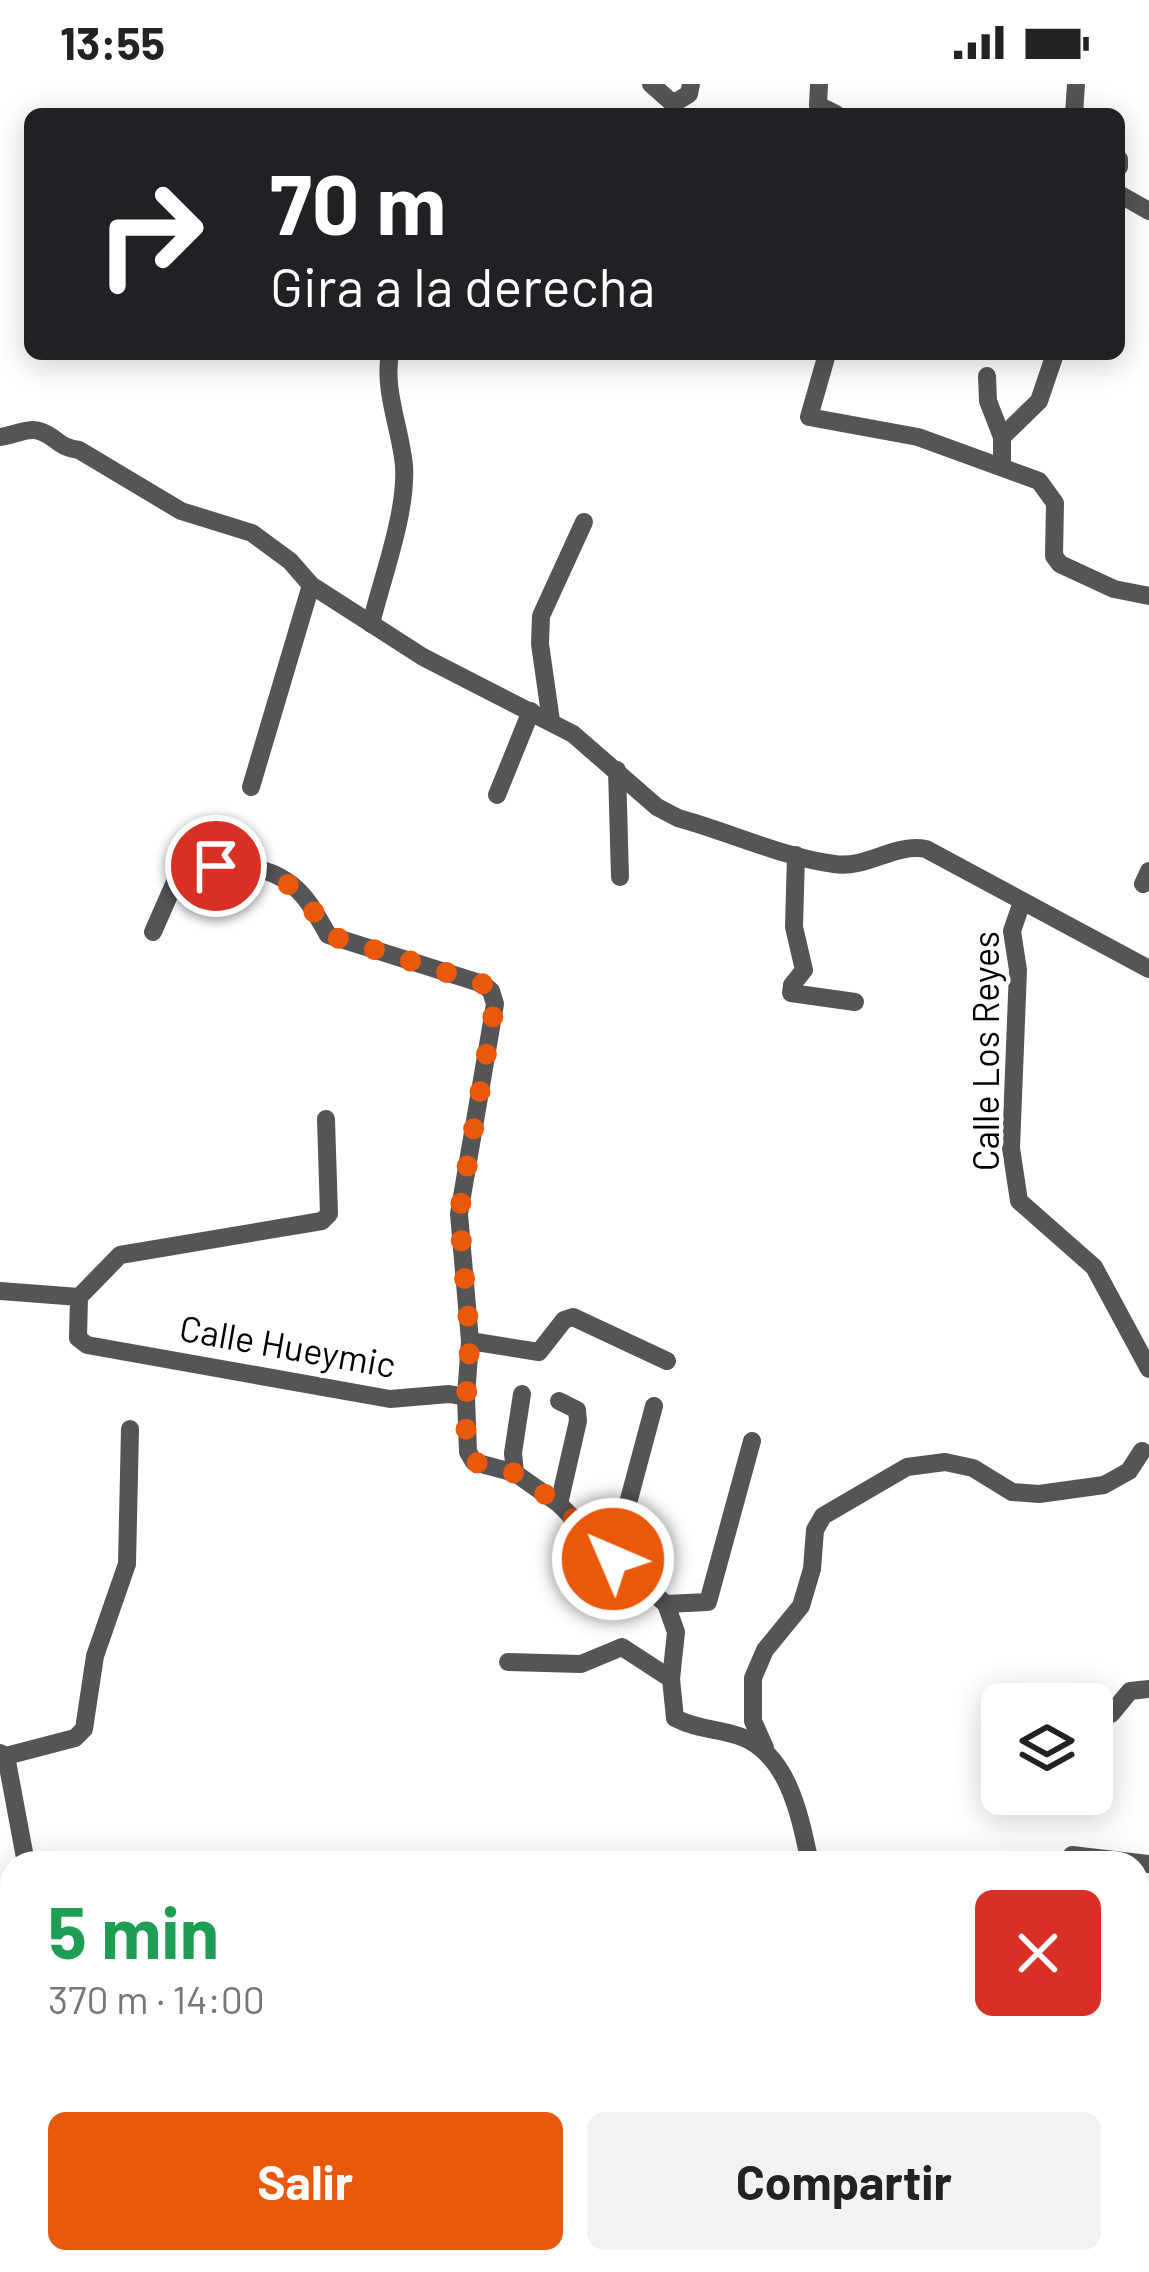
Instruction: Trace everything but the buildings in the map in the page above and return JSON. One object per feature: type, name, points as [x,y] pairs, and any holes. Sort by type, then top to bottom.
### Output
[{"type":"street","points":[[651,84],[669,100],[688,91]]},
{"type":"street","points":[[371,624],[403,491],[390,360]]},
{"type":"street","points":[[825,360],[809,417],[918,437],[1039,481],[1055,503],[1054,556],[1060,564],[1114,589],[1149,596]]},
{"type":"street","points":[[1002,437],[1040,401],[1053,360]]},
{"type":"street","points":[[987,376],[988,401],[1002,437],[1002,467]]},
{"type":"street","points":[[0,437],[27,430],[43,432],[60,448],[79,450],[181,512],[252,533],[290,561],[311,585],[423,657],[551,721],[657,807],[678,818],[835,865],[866,864],[909,846],[926,849],[1149,969]]},
{"type":"street","points":[[551,721],[540,644],[541,616],[584,522]]},
{"type":"street","points":[[251,788],[311,585]]},
{"type":"street","points":[[496,795],[531,711]]},
{"type":"street","points":[[617,770],[620,877]]},
{"type":"street","points":[[796,855],[794,927],[804,970],[791,993],[855,1002]]},
{"type":"street","points":[[153,932],[178,874],[196,866],[251,868],[286,880],[310,903],[328,935],[483,984],[491,991],[495,1004],[459,1214],[470,1341],[468,1452],[474,1462],[514,1473],[559,1504],[666,1604],[676,1633],[671,1679],[675,1718],[765,1748]]},
{"type":"street","name":"Calle Los Reyes","points":[[1022,902],[1012,931],[1018,970],[1011,1148],[1019,1201],[1094,1267],[1149,1370]]},
{"type":"street","points":[[0,1291],[79,1298],[120,1255],[322,1221],[328,1214],[326,1119]]},
{"type":"street","name":"Calle Hueymic","points":[[79,1298],[77,1338],[87,1345],[390,1399],[466,1397]]},
{"type":"street","points":[[470,1341],[539,1352],[564,1320],[573,1317],[667,1361]]},
{"type":"street","points":[[514,1473],[522,1394]]},
{"type":"street","points":[[559,1400],[577,1410],[578,1421],[559,1504]]},
{"type":"street","points":[[613,1559],[654,1406]]},
{"type":"street","points":[[23,1851],[3,1755],[75,1738],[85,1729],[95,1656],[127,1564],[130,1429]]},
{"type":"street","points":[[666,1604],[708,1602],[752,1441]]},
{"type":"street","points":[[807,1851],[796,1807],[753,1721],[753,1678],[765,1650],[801,1606],[812,1569],[814,1530],[823,1516],[908,1467],[945,1462],[973,1468],[1012,1492],[1039,1494],[1104,1485],[1130,1471],[1142,1450]]},
{"type":"street","points":[[508,1662],[581,1664],[622,1647],[671,1679]]},
{"type":"street","points":[[1113,1711],[1130,1690],[1149,1689]]},
{"type":"route","points":[[216,866],[251,868],[286,880],[310,903],[328,935],[483,984],[491,991],[495,1004],[459,1214],[470,1341],[465,1418],[468,1452],[474,1462],[514,1473],[559,1504],[613,1559]]}]
